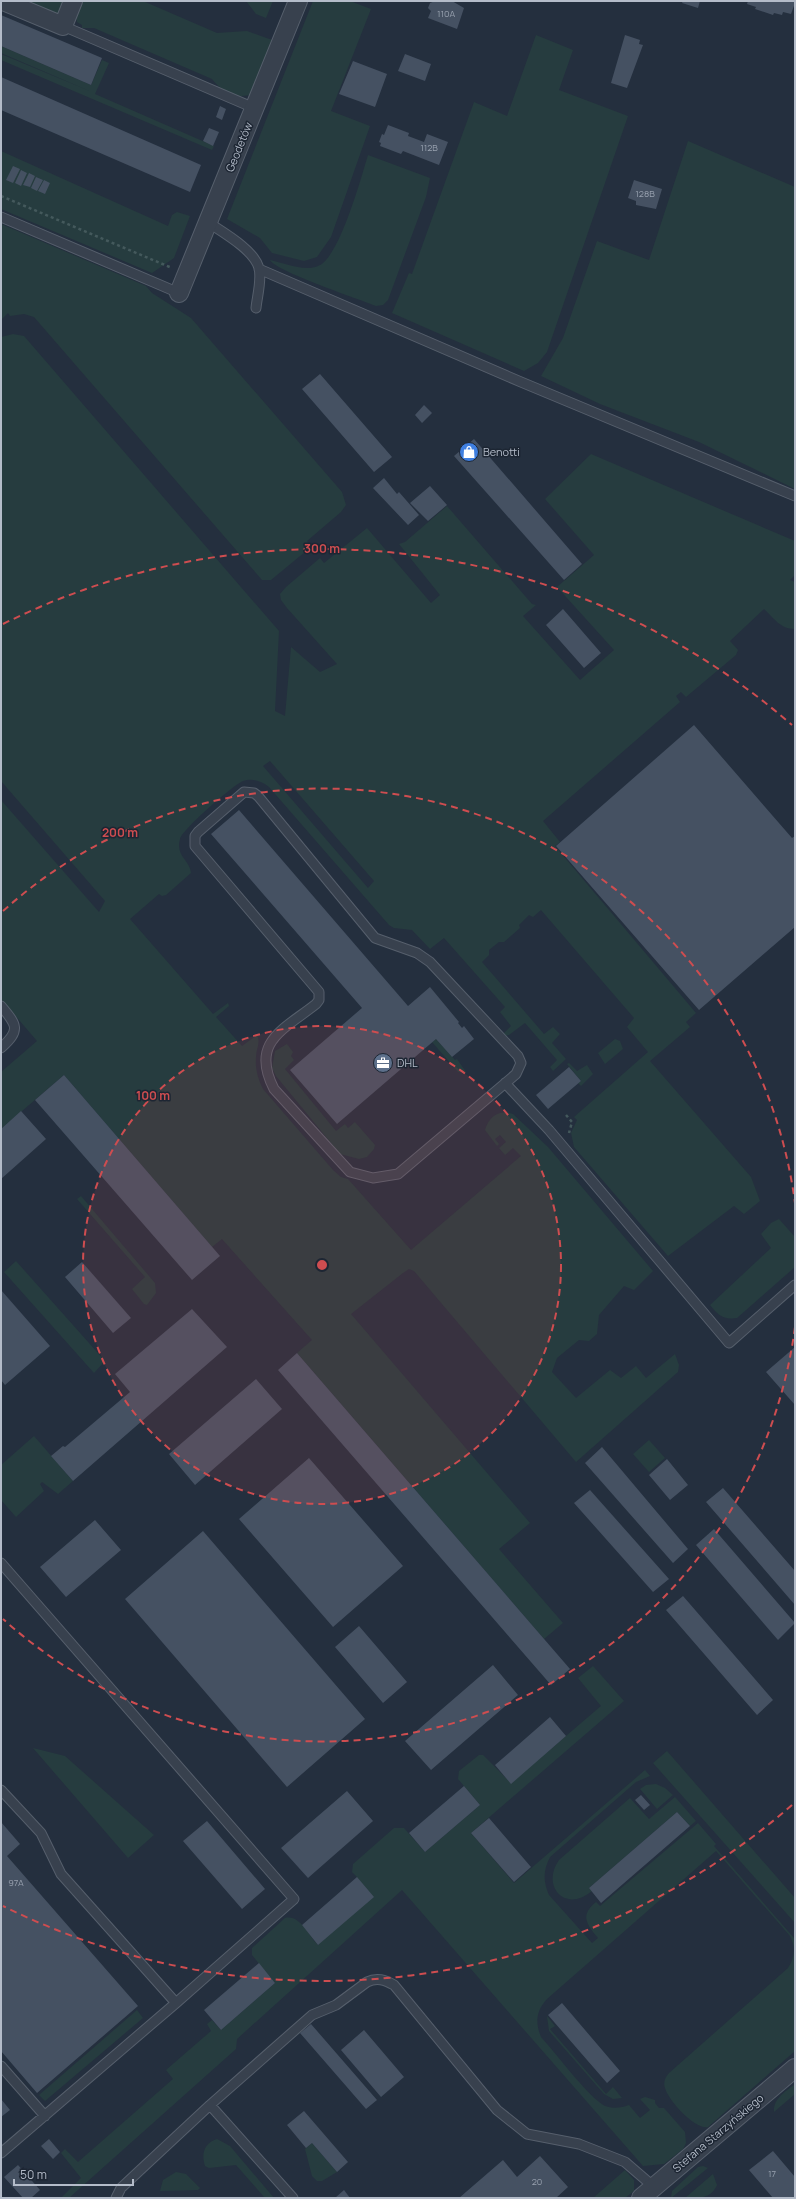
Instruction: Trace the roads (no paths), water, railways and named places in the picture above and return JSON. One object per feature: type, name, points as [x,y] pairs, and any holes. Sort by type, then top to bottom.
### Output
[{"type":"street","points":[[3,1],[63,26],[73,1]]},
{"type":"street","name":"Geodetów","points":[[179,293],[209,223],[298,1]]},
{"type":"street","name":"Stefana Starzyńskiego","points":[[648,2192],[795,2068]]},
{"type":"lane","points":[[63,26],[254,108]]},
{"type":"lane","points":[[1,217],[179,293]]},
{"type":"lane","points":[[209,223],[229,236],[253,256],[259,269],[256,308]]},
{"type":"lane","points":[[259,269],[521,382],[795,496]]},
{"type":"lane","points":[[244,792],[249,792],[258,796],[375,938],[417,953],[430,962],[518,1056],[521,1064],[520,1068],[505,1083],[398,1174],[373,1178],[360,1176],[344,1168],[274,1089],[268,1076],[265,1064],[266,1052],[272,1040],[316,1004],[319,1000],[319,992],[195,846],[195,836],[198,832],[244,792]]},
{"type":"lane","points":[[1,1006],[15,1025],[16,1030],[14,1035],[1,1048]]},
{"type":"lane","points":[[505,1083],[549,1130],[729,1343],[795,1286]]},
{"type":"lane","points":[[1,1564],[294,1899],[176,2004],[1,2154]]},
{"type":"lane","points":[[1,1790],[41,1833],[60,1874],[176,2004]]},
{"type":"lane","points":[[116,2198],[121,2188],[210,2105],[312,2015],[336,2005],[372,1979],[383,1979],[394,1985],[497,2110],[527,2134],[579,2144],[625,2162],[648,2192]]},
{"type":"lane","points":[[1,2066],[45,2116]]},
{"type":"lane","points":[[210,2105],[293,2198]]},
{"type":"place","name":"Benotti","points":[[469,452]]},
{"type":"place","name":"DHL","points":[[383,1063]]}]
